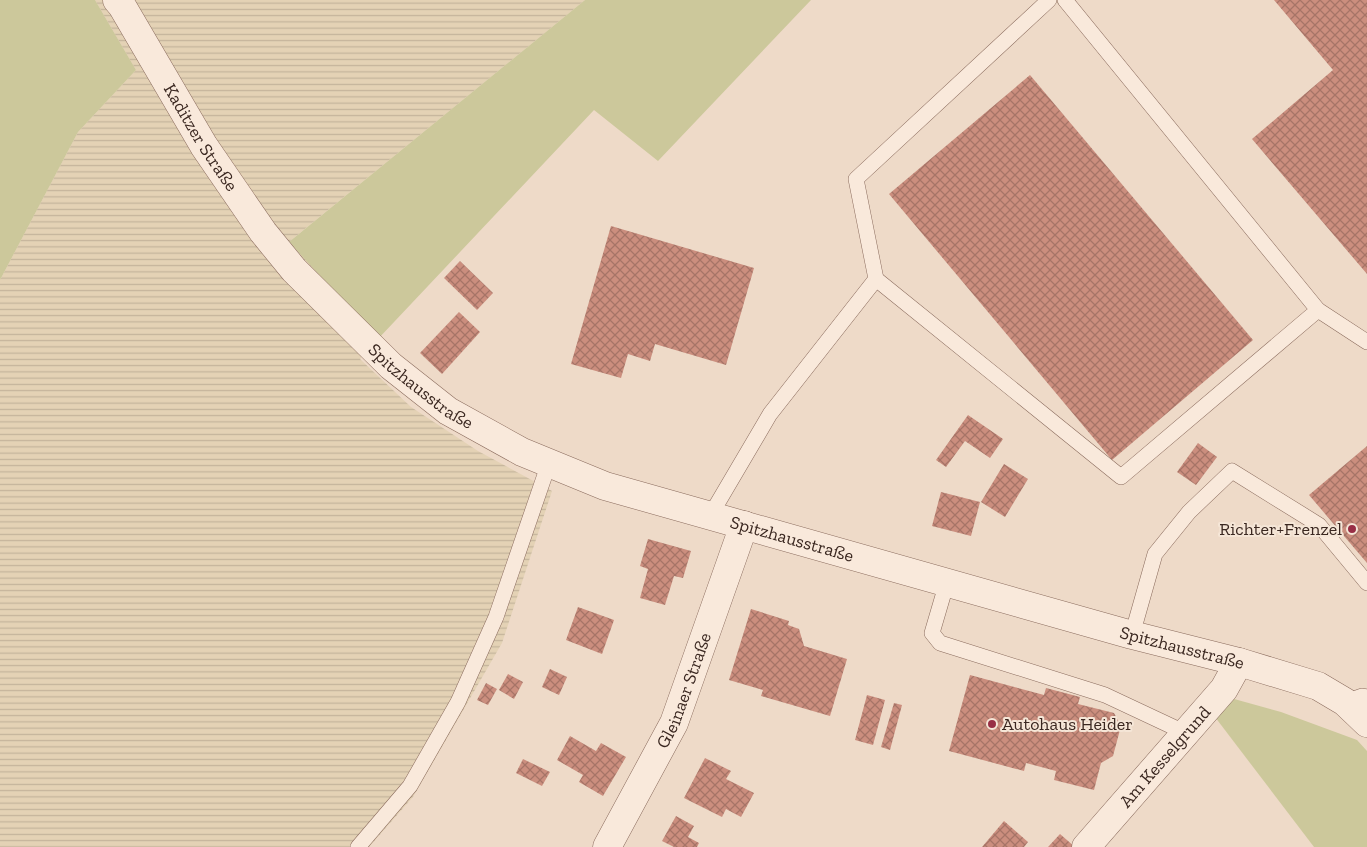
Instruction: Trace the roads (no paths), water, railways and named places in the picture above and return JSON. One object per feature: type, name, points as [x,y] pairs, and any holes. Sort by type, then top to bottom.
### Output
[{"type":"street","name":"Kaditzer Straße","points":[[117,0],[204,146],[263,232],[294,270]]},
{"type":"street","name":"Spitzhausstraße","points":[[294,270],[391,366],[448,411],[522,452],[605,486],[1132,635],[1238,662],[1318,686],[1356,700],[1367,723]]},
{"type":"street","name":"Gleinaer Straße","points":[[607,847],[674,723],[744,525]]},
{"type":"street","name":"Am Kesselgrund","points":[[1086,847],[1224,689],[1238,662]]},
{"type":"lane","points":[[1049,0],[856,179],[876,279],[1121,476],[1318,310]]},
{"type":"lane","points":[[1065,0],[1318,310],[1367,342]]},
{"type":"lane","points":[[710,516],[770,414],[876,279]]},
{"type":"lane","points":[[358,847],[410,786],[458,702],[496,617],[549,463]]},
{"type":"lane","points":[[1132,635],[1155,554],[1189,512],[1232,471],[1319,525],[1367,583]]},
{"type":"lane","points":[[947,582],[932,633],[940,643],[1105,695],[1186,733]]},
{"type":"place","name":"Richter+Frenzel","points":[[1352,529]]},
{"type":"place","name":"Autohaus Heider","points":[[992,724]]}]
